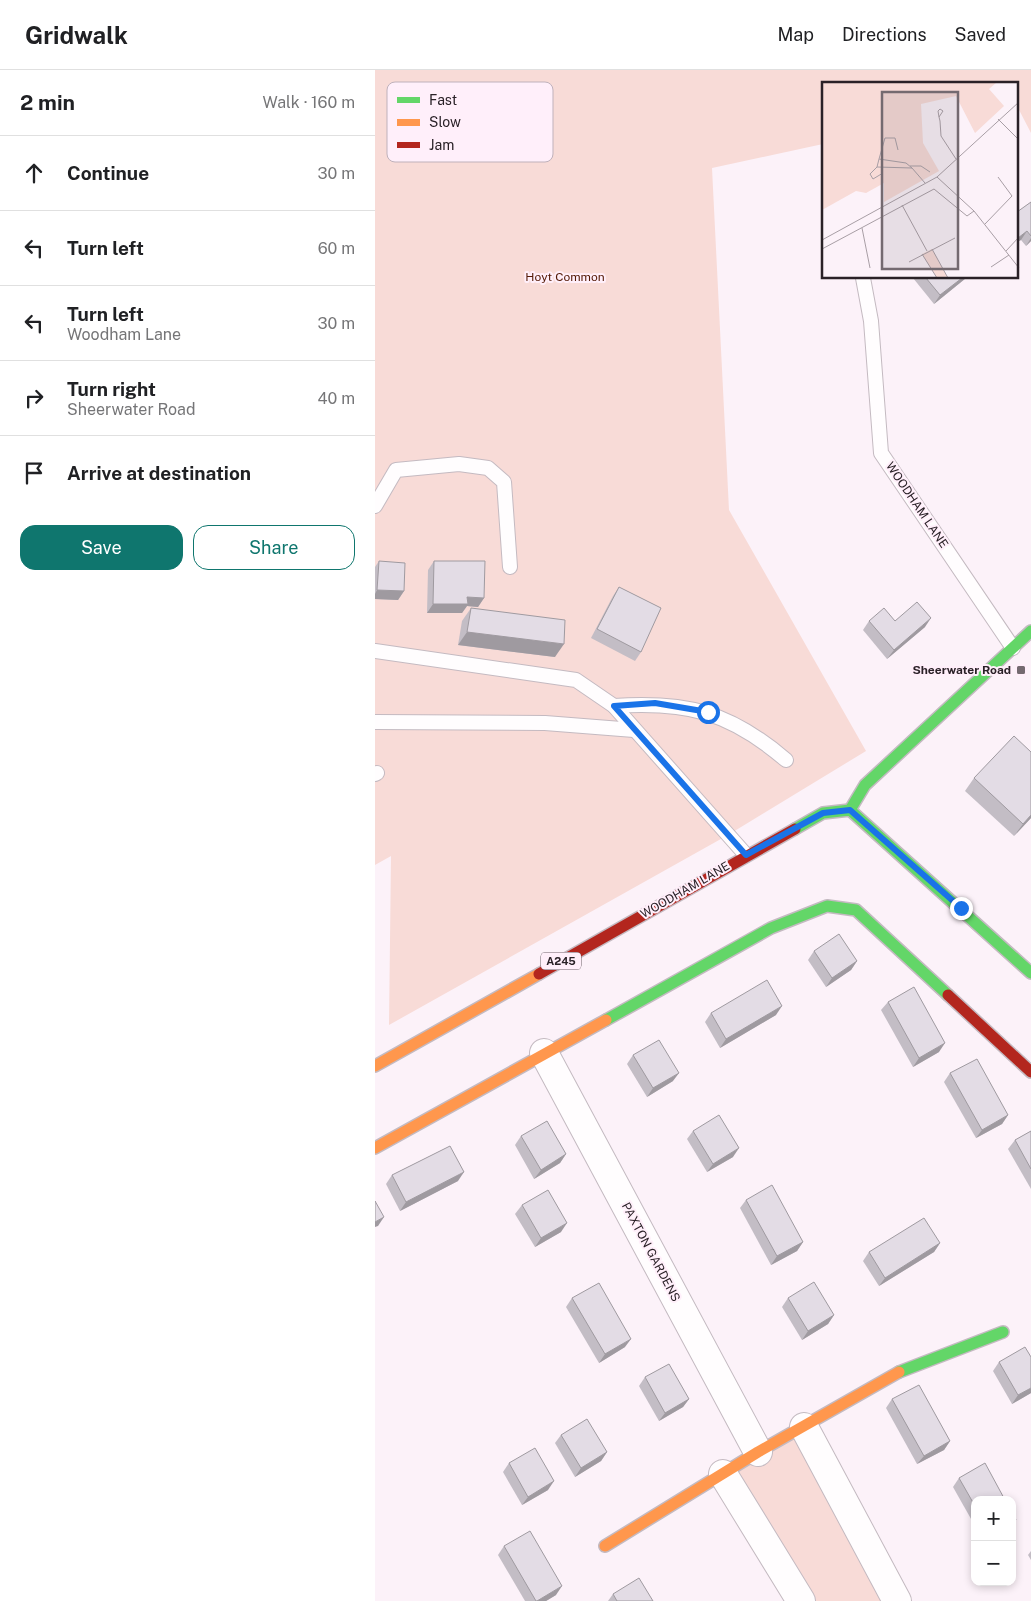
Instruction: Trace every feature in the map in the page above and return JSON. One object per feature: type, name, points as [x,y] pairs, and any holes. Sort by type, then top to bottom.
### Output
[{"type":"street","points":[[1031,632],[865,784],[850,810],[1031,973]]},
{"type":"street","name":"WOODHAM LANE","points":[[375,1066],[823,813],[850,810]]},
{"type":"street","points":[[375,1148],[544,1052],[771,928],[827,906],[856,910],[1031,1072]]},
{"type":"street","name":"PAXTON GARDENS","points":[[544,1052],[758,1452]]},
{"type":"street","points":[[605,1546],[758,1452],[804,1428],[904,1369],[1003,1332]]},
{"type":"street","points":[[804,1428],[897,1601]]},
{"type":"street","points":[[723,1474],[801,1601]]},
{"type":"lane","name":"WOODHAM LANE","points":[[865,280],[871,321],[881,453],[1013,648]]},
{"type":"lane","points":[[375,506],[396,470],[459,464],[488,468],[503,482],[510,568]]},
{"type":"lane","points":[[375,651],[576,680],[614,706],[746,855]]},
{"type":"lane","points":[[614,706],[655,703],[708,712],[761,738],[786,760]]},
{"type":"lane","points":[[375,722],[545,723],[634,730]]},
{"type":"green space","name":"Hoyt Common","points":[[375,70],[1031,70],[1031,133],[1019,110],[1019,82],[822,82],[822,144],[712,168],[729,510],[866,751],[728,835],[389,1025],[391,856],[375,865]]},
{"type":"green space","points":[[804,1427],[897,1601],[801,1601],[723,1474]]},
{"type":"building","points":[[1031,202],[1031,236],[1027,231],[1019,237],[1019,211]]},
{"type":"building","points":[[927,279],[961,279],[940,295]]},
{"type":"building","points":[[379,561],[405,563],[404,591],[377,590]]},
{"type":"building","points":[[434,561],[485,561],[484,598],[467,597],[468,604],[433,604]]},
{"type":"building","points":[[619,587],[661,608],[641,652],[597,629]]},
{"type":"building","points":[[917,602],[931,618],[894,650],[869,621],[884,608],[895,621]]},
{"type":"building","points":[[471,608],[565,620],[564,644],[467,632]]},
{"type":"building","points":[[1014,736],[1031,752],[1031,815],[1023,824],[974,778]]},
{"type":"building","points":[[839,934],[857,961],[832,978],[814,951]]},
{"type":"building","points":[[767,980],[782,1006],[726,1039],[711,1013]]},
{"type":"building","points":[[914,987],[945,1043],[919,1058],[888,1002]]},
{"type":"building","points":[[659,1040],[679,1073],[653,1088],[633,1055]]},
{"type":"building","points":[[977,1059],[1008,1115],[982,1130],[950,1073]]},
{"type":"building","points":[[719,1115],[739,1148],[713,1164],[693,1131]]},
{"type":"building","points":[[547,1121],[566,1154],[541,1170],[521,1136]]},
{"type":"building","points":[[1031,1131],[1031,1169],[1015,1140]]},
{"type":"building","points":[[450,1146],[464,1172],[406,1202],[392,1175]]},
{"type":"building","points":[[772,1185],[803,1242],[777,1256],[746,1200]]},
{"type":"building","points":[[548,1190],[567,1223],[541,1238],[522,1205]]},
{"type":"building","points":[[375,1201],[384,1217],[375,1222]]},
{"type":"building","points":[[924,1218],[940,1243],[885,1278],[869,1252]]},
{"type":"building","points":[[814,1282],[834,1315],[808,1331],[788,1298]]},
{"type":"building","points":[[599,1283],[631,1339],[605,1354],[572,1298]]},
{"type":"building","points":[[1025,1347],[1031,1357],[1031,1388],[1018,1395],[999,1362]]},
{"type":"building","points":[[669,1364],[689,1399],[665,1413],[645,1377]]},
{"type":"building","points":[[919,1385],[950,1441],[924,1456],[892,1399]]},
{"type":"building","points":[[587,1419],[607,1452],[581,1468],[561,1435]]},
{"type":"building","points":[[535,1448],[554,1481],[528,1497],[509,1463]]},
{"type":"building","points":[[985,1463],[1003,1496],[971,1496],[971,1499],[959,1478]]},
{"type":"building","points":[[530,1531],[562,1586],[537,1601],[504,1546]]},
{"type":"building","points":[[639,1578],[653,1601],[617,1601],[613,1594]]},
{"type":"traffic: fast","points":[[850,810],[865,785],[1031,631]]},
{"type":"traffic: fast","points":[[795,829],[823,813],[850,810],[1031,973]]},
{"type":"traffic: fast","points":[[606,1020],[771,928],[827,906],[856,910],[948,995]]},
{"type":"traffic: fast","points":[[899,1372],[1003,1332]]},
{"type":"traffic: slow","points":[[375,1066],[539,974]]},
{"type":"traffic: slow","points":[[375,1148],[606,1020]]},
{"type":"traffic: slow","points":[[605,1546],[758,1452],[899,1372]]},
{"type":"traffic: jam","points":[[539,974],[795,829]]},
{"type":"traffic: jam","points":[[948,995],[1031,1072]]},
{"type":"place","name":"Sheerwater Road","points":[[1021,670]]},
{"type":"route","points":[[708,712],[655,703],[614,706],[746,855],[823,813],[850,810],[961,908]]}]
